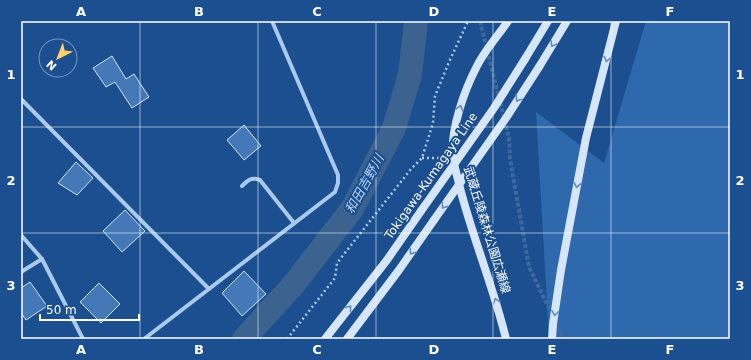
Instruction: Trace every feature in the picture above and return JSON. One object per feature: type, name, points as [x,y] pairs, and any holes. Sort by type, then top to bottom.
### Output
[{"type":"main road","name":"武蔵丘陵森林公園広瀬線","points":[[506,339],[500,314],[465,208],[453,159],[455,132],[467,86],[477,64],[508,21]]},
{"type":"main road","name":"Tokigawa-Kumagaya Line","points":[[325,339],[387,260],[494,108],[548,21]]},
{"type":"main road","points":[[347,339],[399,270],[506,118],[567,21]]},
{"type":"main road","points":[[552,339],[561,270],[586,138],[616,21]]},
{"type":"street","points":[[144,339],[335,192],[338,183],[338,175],[272,21]]},
{"type":"street","points":[[21,99],[209,289]]},
{"type":"street","points":[[242,186],[249,179],[255,178],[260,180],[294,223]]},
{"type":"street","points":[[21,235],[42,259],[82,339]]},
{"type":"street","points":[[21,272],[42,259]]},
{"type":"path","points":[[287,339],[335,278],[337,263],[411,169],[422,158],[433,123],[435,96],[468,21]]},
{"type":"path","points":[[422,158],[453,159]]},
{"type":"shaded area","points":[[646,21],[730,21],[730,339],[549,339],[536,112],[604,163]]},
{"type":"building","points":[[112,56],[126,79],[134,74],[149,97],[132,108],[115,82],[106,87],[93,68]]},
{"type":"building","points":[[244,125],[261,146],[244,160],[227,140]]},
{"type":"building","points":[[76,162],[93,178],[77,195],[58,183]]},
{"type":"building","points":[[125,210],[145,231],[122,252],[103,231]]},
{"type":"building","points":[[244,271],[266,294],[242,316],[222,293]]},
{"type":"building","points":[[30,282],[47,306],[26,320],[21,313],[21,288]]},
{"type":"building","points":[[99,283],[120,304],[101,323],[80,302]]},
{"type":"waterway","name":"和田吉野川","points":[[244,339],[294,284],[352,209],[394,128],[410,75],[416,21]]},
{"type":"tunnel","points":[[480,21],[509,138],[510,159],[529,267],[564,339]]}]
